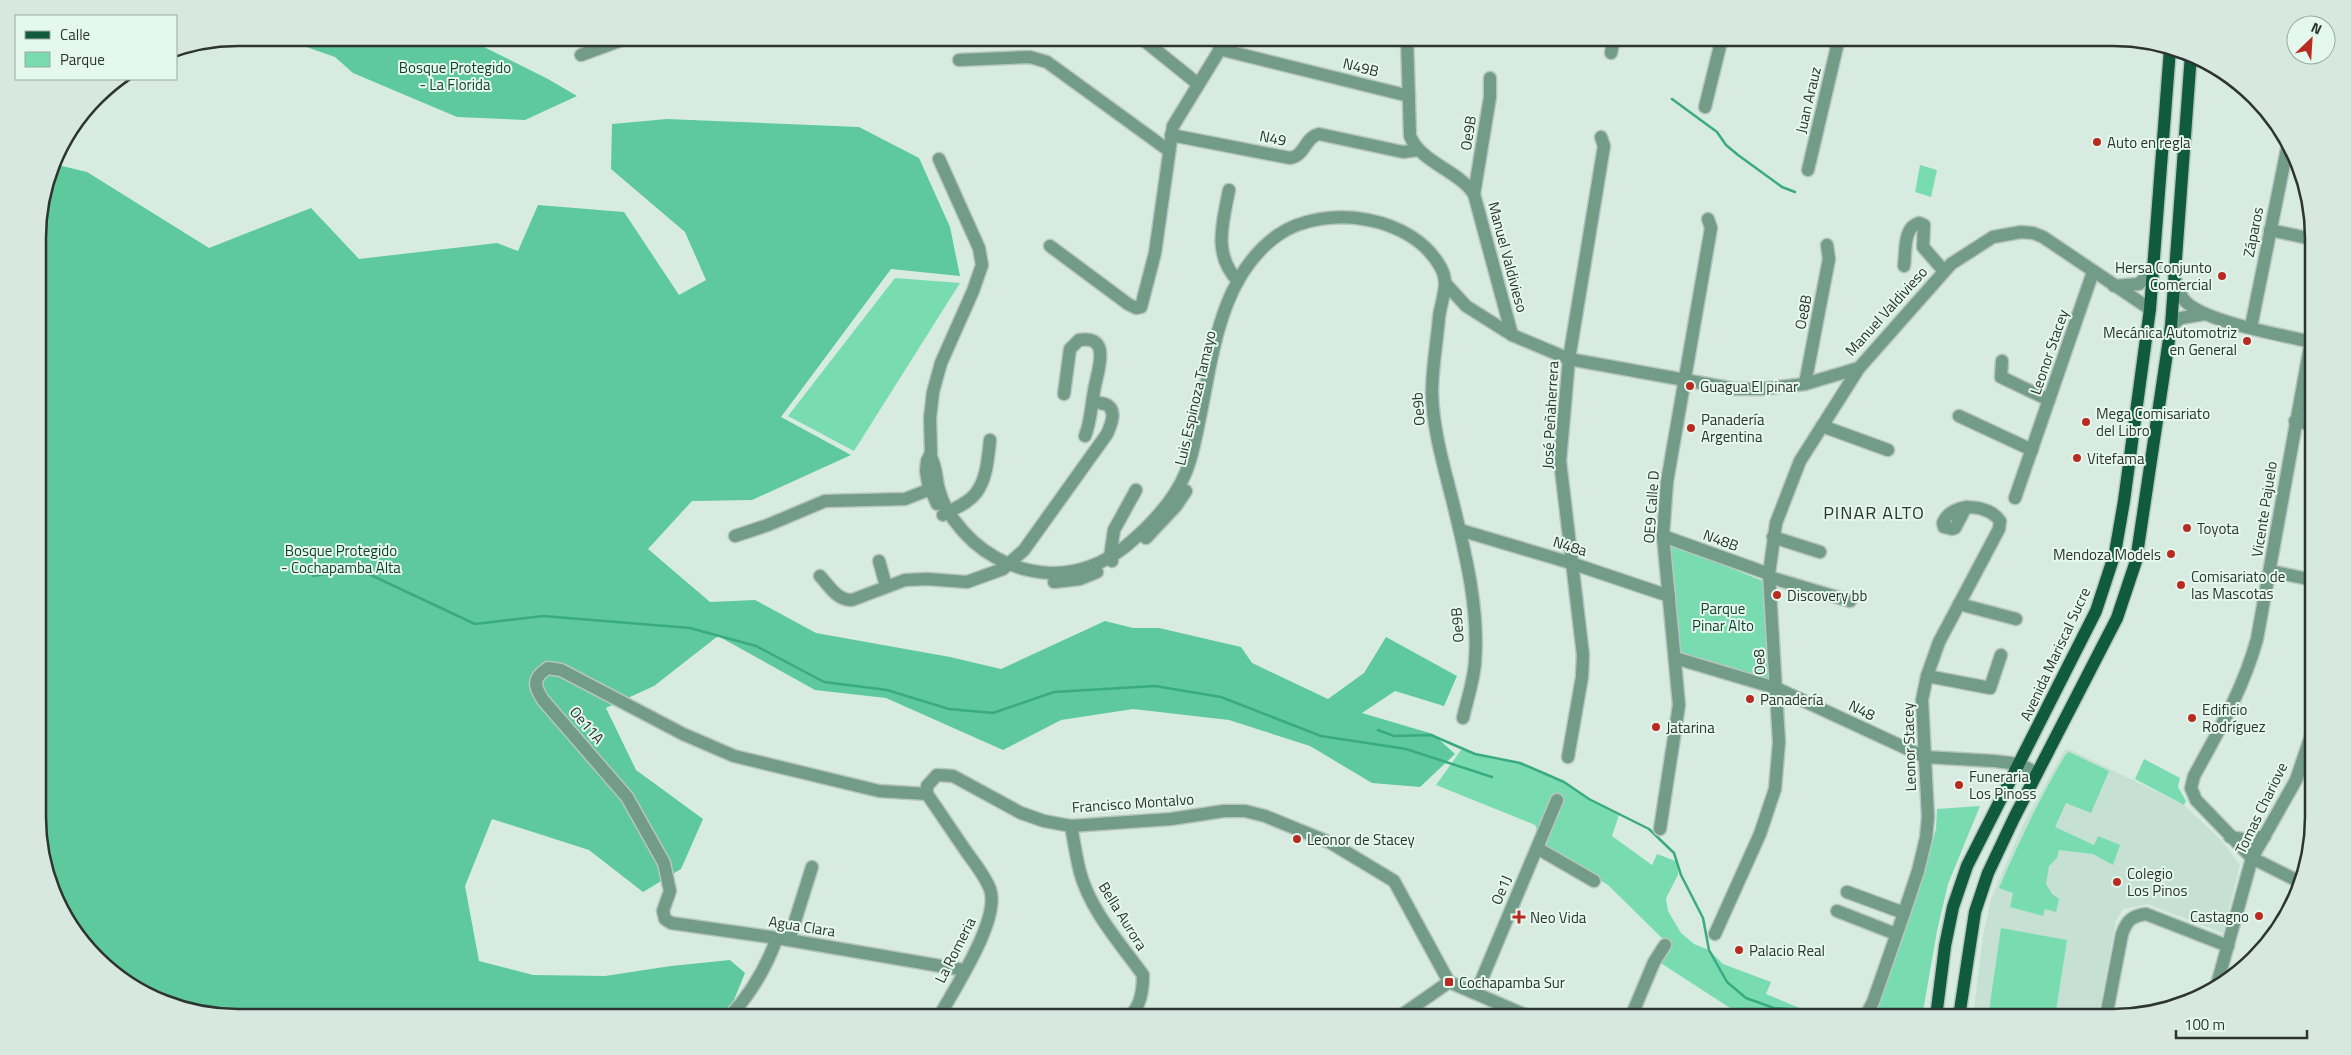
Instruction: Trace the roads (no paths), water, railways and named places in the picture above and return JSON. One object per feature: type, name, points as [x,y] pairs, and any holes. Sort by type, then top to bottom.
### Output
[{"type":"main road","name":"Avenida Mariscal Sucre","points":[[1937,1009],[1945,946],[1953,907],[1967,866],[2096,611],[2115,553],[2150,309],[2170,55]]},
{"type":"main road","points":[[1960,1009],[1975,912],[1988,873],[2117,618],[2136,561],[2171,326],[2190,63]]},
{"type":"main road","points":[[2136,412],[2157,416]]},
{"type":"street","points":[[581,55],[605,46]]},
{"type":"street","points":[[1151,46],[1198,84]]},
{"type":"street","points":[[1050,246],[1128,304],[1138,308],[1143,303],[1157,247],[1171,135],[1177,117],[1221,46]]},
{"type":"street","points":[[1407,46],[1410,136],[1418,150]]},
{"type":"street","points":[[1611,53],[1612,46]]},
{"type":"street","points":[[1705,107],[1720,46]]},
{"type":"street","name":"Juan Arauz","points":[[1808,170],[1838,46]]},
{"type":"street","name":"N49B","points":[[1219,49],[1409,96]]},
{"type":"street","points":[[959,60],[1030,57],[1047,62],[1168,150]]},
{"type":"street","name":"Oe9B","points":[[1474,194],[1490,97],[1490,78]]},
{"type":"street","name":"N49","points":[[1171,135],[1290,158],[1298,155],[1310,138],[1319,134],[1403,152],[1418,150]]},
{"type":"street","name":"José Peñaherrera","points":[[1568,757],[1583,667],[1560,461],[1569,359],[1604,146],[1601,137]]},
{"type":"street","name":"Manuel Valdivieso","points":[[1418,150],[1465,182],[1474,194],[1512,335]]},
{"type":"street","name":"Záparos","points":[[2251,327],[2286,155]]},
{"type":"street","name":"Luis Espinoza Tamayo","points":[[939,159],[979,248],[982,265],[973,291],[941,363],[933,392],[930,418],[930,455],[935,463],[934,488],[946,514],[974,544],[1006,567],[1032,572],[1064,573],[1112,560],[1143,530],[1174,494],[1191,460],[1227,329],[1246,283],[1256,267],[1271,252],[1288,239],[1309,229],[1316,221]]},
{"type":"street","points":[[1229,190],[1222,225],[1221,244],[1224,263],[1228,271],[1238,281]]},
{"type":"street","name":"Luis Espinoza Tamayo","points":[[1209,395],[1219,330],[1238,281],[1253,259],[1271,240],[1287,230],[1316,221],[1345,218],[1365,219],[1395,226],[1420,242],[1430,253],[1443,271],[1446,284]]},
{"type":"street","name":"OE9 Calle D","points":[[1660,828],[1678,712],[1675,658],[1663,536],[1667,482],[1711,228],[1708,219]]},
{"type":"street","points":[[1904,266],[1908,234],[1911,228],[1919,223],[1924,225],[1923,247],[1944,271]]},
{"type":"street","points":[[2270,230],[2305,237]]},
{"type":"street","name":"Manuel Valdivieso","points":[[1446,284],[1466,306],[1512,335],[1569,359],[1735,389],[1761,389],[1805,384],[1859,368],[1944,271],[1983,242],[1993,237],[2021,232],[2033,233],[2043,237],[2150,309]]},
{"type":"street","name":"Oe8B","points":[[1805,384],[1830,259],[1827,245]]},
{"type":"street","points":[[2114,286],[2139,284],[2154,267]]},
{"type":"street","name":"Leonor Stacey","points":[[2015,498],[2094,272]]},
{"type":"street","points":[[2174,276],[2185,300],[2207,314],[2305,340]]},
{"type":"street","name":"Oe9b","points":[[1446,284],[1440,313],[1432,391],[1435,428],[1460,530]]},
{"type":"street","points":[[2171,326],[2181,318],[2192,314],[2207,314]]},
{"type":"street","points":[[1064,394],[1070,349],[1077,342],[1088,340],[1095,344],[1101,354],[1092,416],[1085,436]]},
{"type":"street","points":[[2002,361],[2001,377],[2049,400]]},
{"type":"street","name":"Oe8","points":[[1714,934],[1760,834],[1775,789],[1779,742],[1769,575],[1776,523],[1800,462],[1859,368]]},
{"type":"street","name":"Vicente Pajuelo","points":[[2230,837],[2196,800],[2192,788],[2194,776],[2248,672],[2257,639],[2305,372]]},
{"type":"street","points":[[820,576],[836,595],[845,600],[852,600],[906,580],[967,582],[1006,567],[1024,550],[1107,434],[1112,420],[1111,410],[1107,405],[1093,400]]},
{"type":"street","points":[[1959,416],[2032,450]]},
{"type":"street","points":[[2295,421],[2305,423]]},
{"type":"street","points":[[1822,426],[1888,450]]},
{"type":"street","points":[[946,514],[958,508],[976,493],[987,464],[990,440]]},
{"type":"street","points":[[735,536],[768,525],[825,501],[906,499],[934,488]]},
{"type":"street","points":[[1112,560],[1114,530],[1136,490]]},
{"type":"street","name":"Leonor Stacey","points":[[1869,1009],[1918,871],[1926,838],[1928,817],[1922,700],[1926,676],[1939,642],[1999,529],[2000,521],[1996,515],[1966,506]]},
{"type":"street","name":"Oe9B","points":[[1460,530],[1475,620],[1475,665],[1463,718]]},
{"type":"street","name":"N48a","points":[[1460,530],[1571,563],[1669,596]]},
{"type":"street","name":"N48B","points":[[1663,536],[1769,575],[1850,601]]},
{"type":"street","points":[[1773,537],[1820,552]]},
{"type":"street","points":[[879,562],[886,586]]},
{"type":"street","points":[[2270,571],[2305,578]]},
{"type":"street","points":[[1959,604],[2016,619]]},
{"type":"street","points":[[1926,676],[1990,688],[2001,655]]},
{"type":"street","name":"N48","points":[[1675,658],[1776,688],[1925,757],[1994,760],[2019,764],[2037,773]]},
{"type":"street","name":"Oe11A","points":[[670,891],[664,863],[627,797],[543,700],[535,688],[536,682],[545,670],[554,668],[682,734],[734,756],[879,791],[927,794]]},
{"type":"street","name":"Tomas Chariove","points":[[2220,976],[2252,858],[2296,780],[2305,754]]},
{"type":"street","name":"Francisco Montalvo","points":[[927,794],[926,786],[937,774],[953,776],[1021,813],[1044,821],[1071,826],[1171,819],[1224,811],[1246,811],[1331,843],[1394,882],[1449,982]]},
{"type":"street","name":"La Romeria","points":[[927,794],[982,874],[991,891],[992,906],[989,922],[943,1009]]},
{"type":"street","name":"Oe1J","points":[[1476,993],[1557,800]]},
{"type":"street","name":"Bella Aurora","points":[[1071,826],[1080,872],[1087,891],[1098,911],[1143,975],[1143,988],[1136,1009]]},
{"type":"street","points":[[2230,837],[2248,840],[2264,836]]},
{"type":"street","points":[[2230,837],[2252,858],[2294,879]]},
{"type":"street","points":[[1537,848],[1594,881]]},
{"type":"street","points":[[735,1009],[761,975],[783,939],[812,867]]},
{"type":"street","name":"Agua Clara","points":[[670,891],[663,911],[665,918],[672,923],[783,939],[964,970]]},
{"type":"street","points":[[1847,892],[1904,913]]},
{"type":"street","points":[[1837,911],[1896,934]]},
{"type":"street","points":[[2108,1009],[2122,934],[2126,922],[2135,915],[2146,914],[2228,946]]},
{"type":"street","points":[[1634,1009],[1654,962],[1664,945]]},
{"type":"street","points":[[1410,1009],[1449,982],[1512,1009]]},
{"type":"waterway","points":[[1672,99],[1717,132],[1726,145],[1738,155],[1782,187],[1795,192]]},
{"type":"waterway","points":[[313,576],[358,569],[475,624],[543,616],[690,628],[756,646],[824,682],[887,690],[949,709],[993,713],[1054,692],[1155,686],[1221,697],[1321,736],[1406,749],[1492,777]]},
{"type":"waterway","points":[[1378,730],[1394,736],[1431,735],[1475,754],[1520,763],[1564,782],[1589,799],[1649,829],[1674,853],[1681,875],[1703,918],[1709,950],[1727,982],[1746,998],[1774,1008],[1786,1009]]},
{"type":"place","name":"Auto en regla","points":[[2097,142]]},
{"type":"place","name":"Hersa Conjunto Comercial","points":[[2222,276]]},
{"type":"place","name":"Mecánica Automotriz en General","points":[[2247,341]]},
{"type":"place","name":"Guagua El pinar","points":[[1690,386]]},
{"type":"place","name":"Mega Comisariato del Libro","points":[[2086,422]]},
{"type":"place","name":"Panadería Argentina","points":[[1691,428]]},
{"type":"place","name":"Vitefama","points":[[2077,458]]},
{"type":"place","name":"Toyota","points":[[2187,528]]},
{"type":"place","name":"Mendoza Models","points":[[2171,554]]},
{"type":"place","name":"Comisariato de las Mascotas","points":[[2181,585]]},
{"type":"place","name":"Discovery bb","points":[[1777,595]]},
{"type":"place","name":"Panadería","points":[[1750,699]]},
{"type":"place","name":"Edificio Rodríguez","points":[[2192,718]]},
{"type":"place","name":"Jatarina","points":[[1656,727]]},
{"type":"place","name":"Funeraria Los Pinoss","points":[[1959,785]]},
{"type":"place","name":"Leonor de Stacey","points":[[1297,839]]},
{"type":"place","name":"Colegio Los Pinos","points":[[2117,882]]},
{"type":"place","name":"Castagno","points":[[2259,916]]},
{"type":"place","name":"Neo Vida","points":[[1519,917]]},
{"type":"place","name":"Palacio Real","points":[[1739,950]]},
{"type":"place","name":"Cochapamba Sur","points":[[1449,982]]},
{"type":"district","name":"PINAR ALTO","points":[[1874,512]]},
{"type":"park label","name":"Bosque Protegido - La Florida","points":[[455,76]]},
{"type":"park label","name":"Bosque Protegido - Cochapamba Alta","points":[[341,558]]},
{"type":"park label","name":"Parque Pinar Alto","points":[[1723,616]]}]
